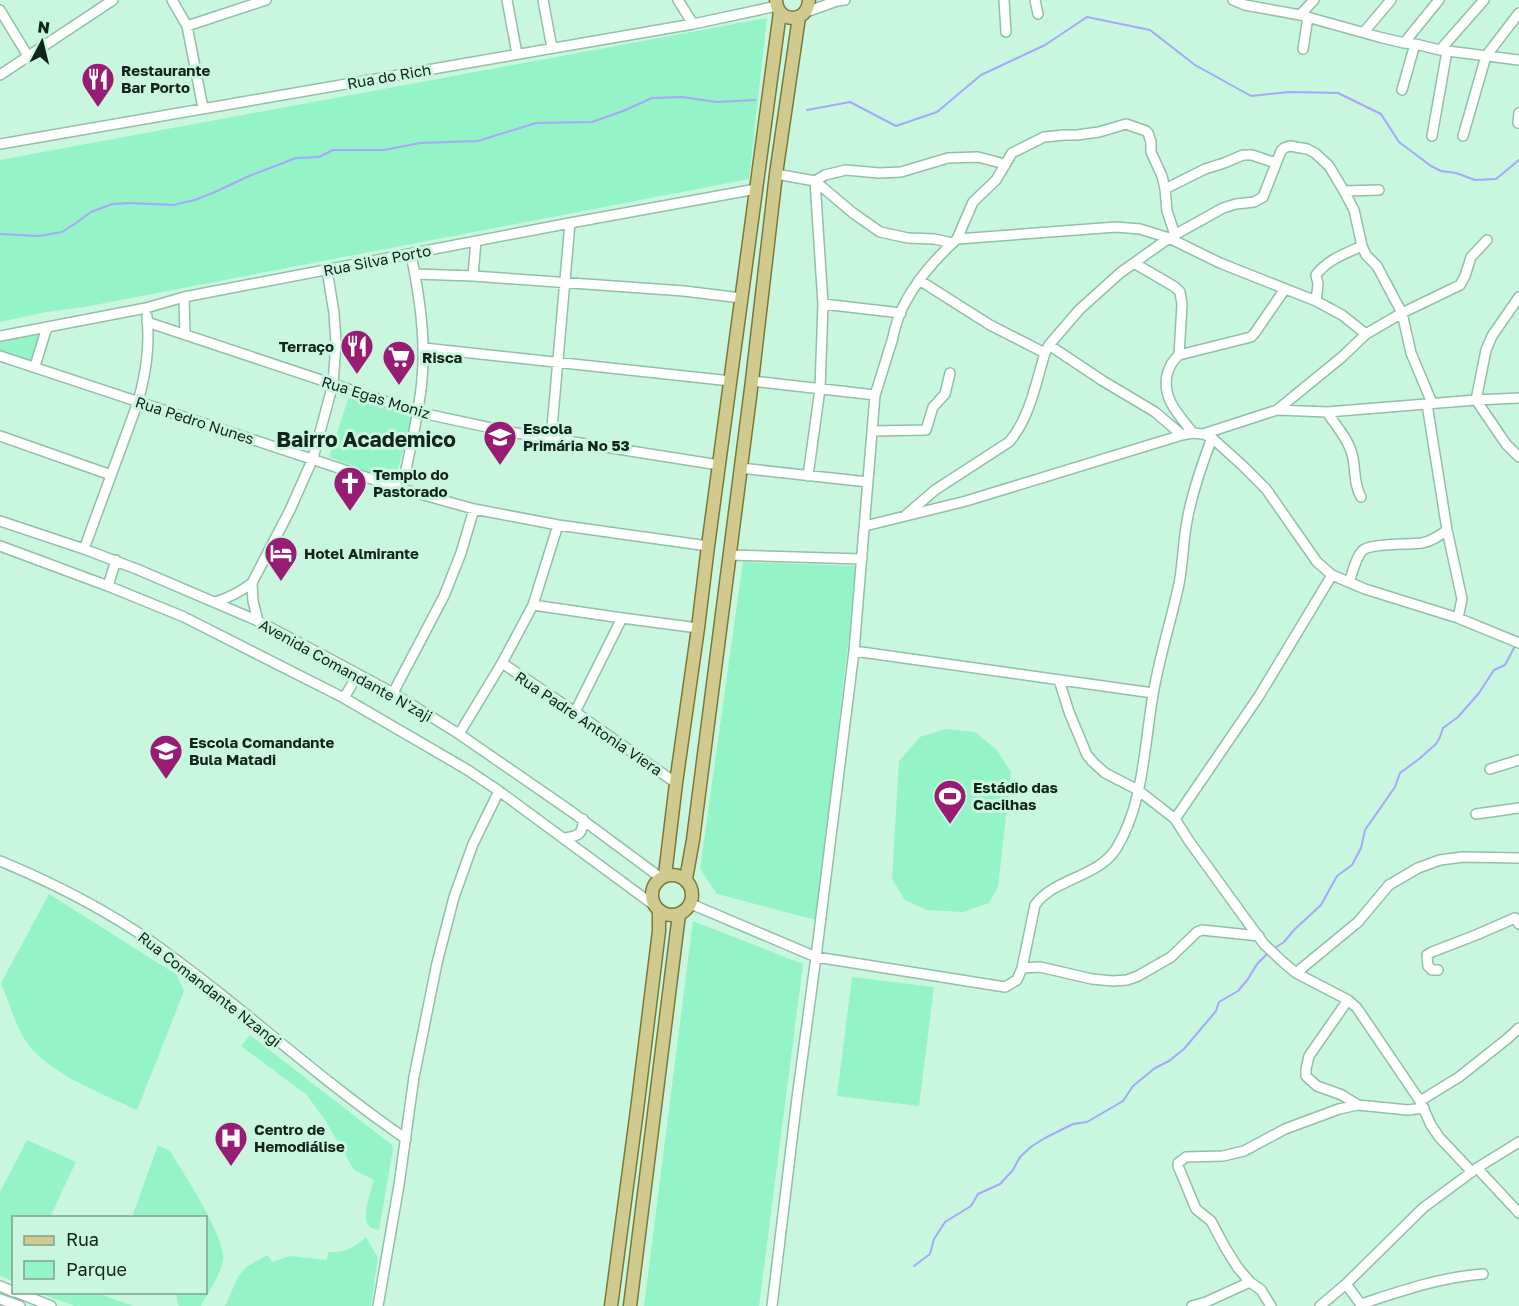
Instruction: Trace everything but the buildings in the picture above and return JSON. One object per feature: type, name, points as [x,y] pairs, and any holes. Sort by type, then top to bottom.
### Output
[{"type":"main road","points":[[778,6],[786,17],[792,18],[805,10]]},
{"type":"main road","points":[[663,877],[699,628],[778,6]]},
{"type":"main road","points":[[686,879],[693,840],[752,381],[776,174],[805,10]]},
{"type":"main road","points":[[611,1306],[658,932],[657,908],[652,891],[663,877],[676,875],[686,879],[692,888],[693,899],[684,912],[668,915],[657,908]]},
{"type":"main road","points":[[630,1306],[679,914]]},
{"type":"street","points":[[0,75],[113,0]]},
{"type":"street","points":[[172,0],[187,26],[203,108]]},
{"type":"street","points":[[187,26],[266,0]]},
{"type":"street","points":[[507,0],[517,54]]},
{"type":"street","points":[[543,0],[552,48]]},
{"type":"street","points":[[678,0],[693,24]]},
{"type":"street","points":[[805,10],[837,0]]},
{"type":"street","points":[[1004,0],[1006,32]]},
{"type":"street","points":[[1035,0],[1038,14]]},
{"type":"street","points":[[1233,0],[1245,5],[1304,16],[1404,43],[1519,60]]},
{"type":"street","points":[[1302,49],[1304,16],[1314,0]]},
{"type":"street","points":[[1364,32],[1390,0]]},
{"type":"street","points":[[1404,43],[1439,0]]},
{"type":"street","points":[[1432,136],[1444,50],[1484,0]]},
{"type":"street","name":"Rua do Rich","points":[[1,141],[693,24],[778,6]]},
{"type":"street","points":[[0,9],[28,56]]},
{"type":"street","points":[[1463,136],[1486,56],[1519,14]]},
{"type":"street","points":[[1402,90],[1415,44]]},
{"type":"street","points":[[772,1306],[854,651],[875,395],[905,302],[919,280],[955,241],[973,202],[996,180],[1012,153],[1044,137],[1099,132],[1122,124],[1130,124],[1149,133],[1151,152],[1165,189],[1172,236]]},
{"type":"street","points":[[906,515],[935,490],[1009,442],[1015,435],[1027,412],[1047,349],[1079,310],[1120,273],[1172,236],[1223,208],[1258,200],[1263,196],[1284,148],[1290,146],[1307,149],[1329,166],[1344,191],[1354,210],[1366,255],[1377,264],[1402,313],[1411,353],[1430,404],[1447,530],[1462,599],[1458,618]]},
{"type":"street","points":[[1165,189],[1205,169],[1244,155],[1252,155],[1276,163]]},
{"type":"street","points":[[776,174],[815,180],[836,171],[846,170],[901,172],[948,158],[968,156],[1005,164]]},
{"type":"street","points":[[815,180],[853,213],[880,232],[908,238],[955,241],[1116,228],[1140,229],[1172,236],[1220,262],[1342,315],[1366,334]]},
{"type":"street","points":[[808,476],[820,388],[823,304],[815,180]]},
{"type":"street","name":"Rua Silva Porto","points":[[0,336],[146,308],[184,297],[756,189]]},
{"type":"street","points":[[1344,191],[1379,190]]},
{"type":"street","points":[[551,439],[570,223]]},
{"type":"street","points":[[1277,410],[1366,334],[1402,313],[1460,285],[1471,257],[1487,240]]},
{"type":"street","points":[[473,276],[476,242]]},
{"type":"street","points":[[1316,302],[1318,284],[1316,275],[1319,271],[1325,264],[1362,246]]},
{"type":"street","points":[[402,489],[417,412],[424,348],[411,254]]},
{"type":"street","points":[[1134,263],[1180,291],[1182,304],[1179,355]]},
{"type":"street","points":[[215,602],[242,591],[252,583],[290,510],[313,458],[333,384],[336,344],[327,270]]},
{"type":"street","points":[[415,274],[684,291],[741,298]]},
{"type":"street","points":[[919,280],[990,325],[1047,349],[1103,381],[1155,412],[1182,435]]},
{"type":"street","points":[[1285,289],[1251,337],[1179,355],[1169,368],[1166,382],[1166,393],[1170,403],[1198,433],[1212,438],[1266,489],[1317,562],[1332,575],[1365,589],[1458,618],[1519,643]]},
{"type":"street","points":[[184,297],[185,335]]},
{"type":"street","points":[[1519,297],[1492,336],[1486,350],[1476,400],[1506,444],[1519,457]]},
{"type":"street","points":[[823,304],[901,314]]},
{"type":"street","points":[[84,549],[138,402],[148,352],[146,308]]},
{"type":"street","name":"Rua Egas Moniz","points":[[147,322],[417,412],[510,432],[718,465]]},
{"type":"street","points":[[35,366],[47,327]]},
{"type":"street","points":[[424,348],[731,381]]},
{"type":"street","name":"Rua Pedro Nunes","points":[[0,356],[402,489],[474,509],[558,525],[708,546]]},
{"type":"street","points":[[872,431],[926,430],[933,407],[945,394],[950,373]]},
{"type":"street","points":[[752,381],[875,395]]},
{"type":"street","points":[[865,526],[966,501],[1182,435],[1198,433],[1277,410],[1327,412],[1519,398]]},
{"type":"street","points":[[1327,412],[1350,446],[1356,486],[1361,497]]},
{"type":"street","points":[[0,436],[111,475]]},
{"type":"street","points":[[691,904],[816,957],[1005,987],[1017,980],[1022,968],[1035,905],[1040,898],[1063,884],[1098,867],[1116,849],[1131,819],[1153,693],[1179,582],[1187,519],[1212,438]]},
{"type":"street","points":[[740,468],[868,482]]},
{"type":"street","points":[[393,693],[444,596],[461,553],[474,509]]},
{"type":"street","name":"Avenida Comandante N'zaji","points":[[0,521],[116,560],[215,602],[258,621],[358,674],[459,734],[663,877]]},
{"type":"street","points":[[459,734],[502,663],[533,605],[558,525]]},
{"type":"street","points":[[1349,582],[1359,555],[1364,549],[1371,546],[1422,543],[1432,540],[1447,530]]},
{"type":"street","name":"Avenida Comandante N'zaji","points":[[0,546],[184,617],[344,698],[466,769],[499,791],[657,908]]},
{"type":"street","points":[[729,555],[862,560]]},
{"type":"street","points":[[108,586],[116,560]]},
{"type":"street","points":[[1175,819],[1259,696],[1332,575]]},
{"type":"street","points":[[252,583],[258,621]]},
{"type":"street","points":[[533,605],[699,628]]},
{"type":"street","points":[[575,712],[622,618]]},
{"type":"street","points":[[854,651],[1153,693]]},
{"type":"street","name":"Rua Padre Antonia Viera","points":[[502,663],[676,783]]},
{"type":"street","points":[[344,698],[358,674]]},
{"type":"street","points":[[1059,680],[1069,712],[1088,755],[1105,773],[1137,790],[1175,819],[1261,940],[1283,962],[1296,973],[1348,1000],[1357,1008],[1422,1105],[1439,1137],[1519,1213]]},
{"type":"street","points":[[1490,769],[1519,760]]},
{"type":"street","points":[[378,1306],[414,1077],[436,963],[451,908],[473,844],[499,791]]},
{"type":"street","points":[[1476,814],[1519,808]]},
{"type":"street","points":[[565,838],[579,834],[583,828],[582,819]]},
{"type":"street","points":[[1296,973],[1358,922],[1389,885],[1418,867],[1440,860],[1463,857],[1519,858]]},
{"type":"street","name":"Rua Comandante Nzangi","points":[[0,861],[55,885],[134,930],[190,970],[334,1086],[406,1139]]},
{"type":"street","points":[[1438,970],[1432,970],[1428,966],[1426,958],[1432,952],[1518,919]]},
{"type":"street","points":[[1022,968],[1040,967],[1092,979],[1126,980],[1138,976],[1171,957],[1202,930],[1261,940]]},
{"type":"street","points":[[1348,1000],[1309,1056],[1306,1076],[1317,1086],[1342,1095],[1358,1105]]},
{"type":"street","points":[[1271,1306],[1261,1290],[1238,1268],[1211,1221],[1196,1209],[1178,1163],[1186,1157],[1223,1156],[1244,1151],[1285,1129],[1339,1109],[1358,1105],[1408,1110],[1422,1105],[1519,1028]]},
{"type":"street","points":[[1320,1306],[1346,1284],[1423,1208],[1474,1170],[1519,1142]]},
{"type":"street","points":[[1506,1199],[1519,1201]]},
{"type":"street","points":[[1346,1284],[1362,1305],[1428,1284],[1467,1275],[1483,1274]]},
{"type":"street","points":[[1192,1306],[1206,1302],[1250,1281]]},
{"type":"street","points":[[20,1294],[51,1306]]},
{"type":"street","points":[[0,1299],[20,1306]]},
{"type":"green space","points":[[767,18],[749,179],[0,322],[0,160]]},
{"type":"green space","points":[[44,330],[34,362],[0,352],[0,338]]},
{"type":"green space","points":[[349,396],[412,417],[395,481],[329,457]]},
{"type":"green space","points":[[743,562],[857,566],[816,920],[717,894],[700,869]]},
{"type":"green space","name":"Estádio das Cacilhas","points":[[945,729],[975,732],[996,749],[1011,772],[998,887],[989,903],[963,912],[927,910],[905,900],[892,879],[899,761],[920,737]]},
{"type":"green space","points":[[49,894],[177,975],[184,991],[137,1110],[73,1080],[43,1060],[31,1048],[16,1023],[1,983]]},
{"type":"green space","points":[[693,921],[803,964],[759,1306],[644,1306]]},
{"type":"green space","points":[[852,977],[934,987],[919,1106],[837,1096]]},
{"type":"green space","points":[[250,1035],[392,1145],[379,1230],[369,1226],[366,1219],[374,1180],[354,1170],[325,1120],[307,1095],[241,1046]]},
{"type":"green space","points":[[27,1140],[76,1162],[50,1216],[12,1216],[12,1281],[0,1276],[0,1192]]},
{"type":"green space","points":[[158,1145],[170,1151],[211,1221],[222,1250],[223,1260],[219,1272],[201,1306],[179,1306],[176,1294],[207,1294],[207,1216],[132,1216]]},
{"type":"green space","points":[[366,1237],[378,1258],[371,1306],[225,1306],[239,1275],[248,1266],[268,1255],[272,1262],[290,1256],[327,1260],[328,1252],[348,1249]]},
{"type":"green space","points":[[42,1294],[102,1294],[134,1306],[75,1306]]},
{"type":"waterway","points":[[807,110],[850,102],[896,126],[937,112],[981,75],[1045,45],[1087,17],[1150,30],[1195,65],[1251,96],[1289,92],[1338,93],[1381,114],[1399,142],[1441,171],[1456,173],[1475,180],[1496,179],[1519,160]]},
{"type":"waterway","points":[[0,234],[39,236],[62,232],[91,212],[112,204],[173,205],[195,200],[296,158],[319,157],[333,150],[384,150],[420,143],[478,141],[536,123],[592,122],[652,98],[682,97],[717,102],[755,100]]},
{"type":"waterway","points":[[1273,949],[1284,942],[1321,905],[1337,876],[1352,865],[1361,848],[1365,830],[1395,787],[1400,773],[1436,744],[1443,728],[1458,717],[1479,693],[1494,670],[1505,665],[1516,644]]},
{"type":"waterway","points":[[914,1266],[930,1254],[934,1239],[945,1222],[971,1206],[978,1194],[1000,1184],[1013,1170],[1020,1157],[1032,1146],[1073,1124],[1087,1122],[1123,1101],[1133,1086],[1184,1049],[1216,1011],[1219,1002],[1238,991],[1257,964],[1269,952]]},
{"type":"place","name":"Restaurante Bar Porto","points":[[98,108]]},
{"type":"place","name":"Terraço","points":[[357,375]]},
{"type":"place","name":"Risca","points":[[399,386]]},
{"type":"place","name":"Escola Primária No 53","points":[[500,466]]},
{"type":"place","name":"Templo do Pastorado","points":[[350,512]]},
{"type":"place","name":"Hotel Almirante","points":[[281,582]]},
{"type":"place","name":"Escola Comandante Bula Matadi","points":[[166,780]]},
{"type":"place","name":"Estádio das Cacilhas","points":[[950,825]]},
{"type":"place","name":"Centro de Hemodiálise","points":[[231,1167]]},
{"type":"district","name":"Bairro Academico","points":[[366,439]]}]
